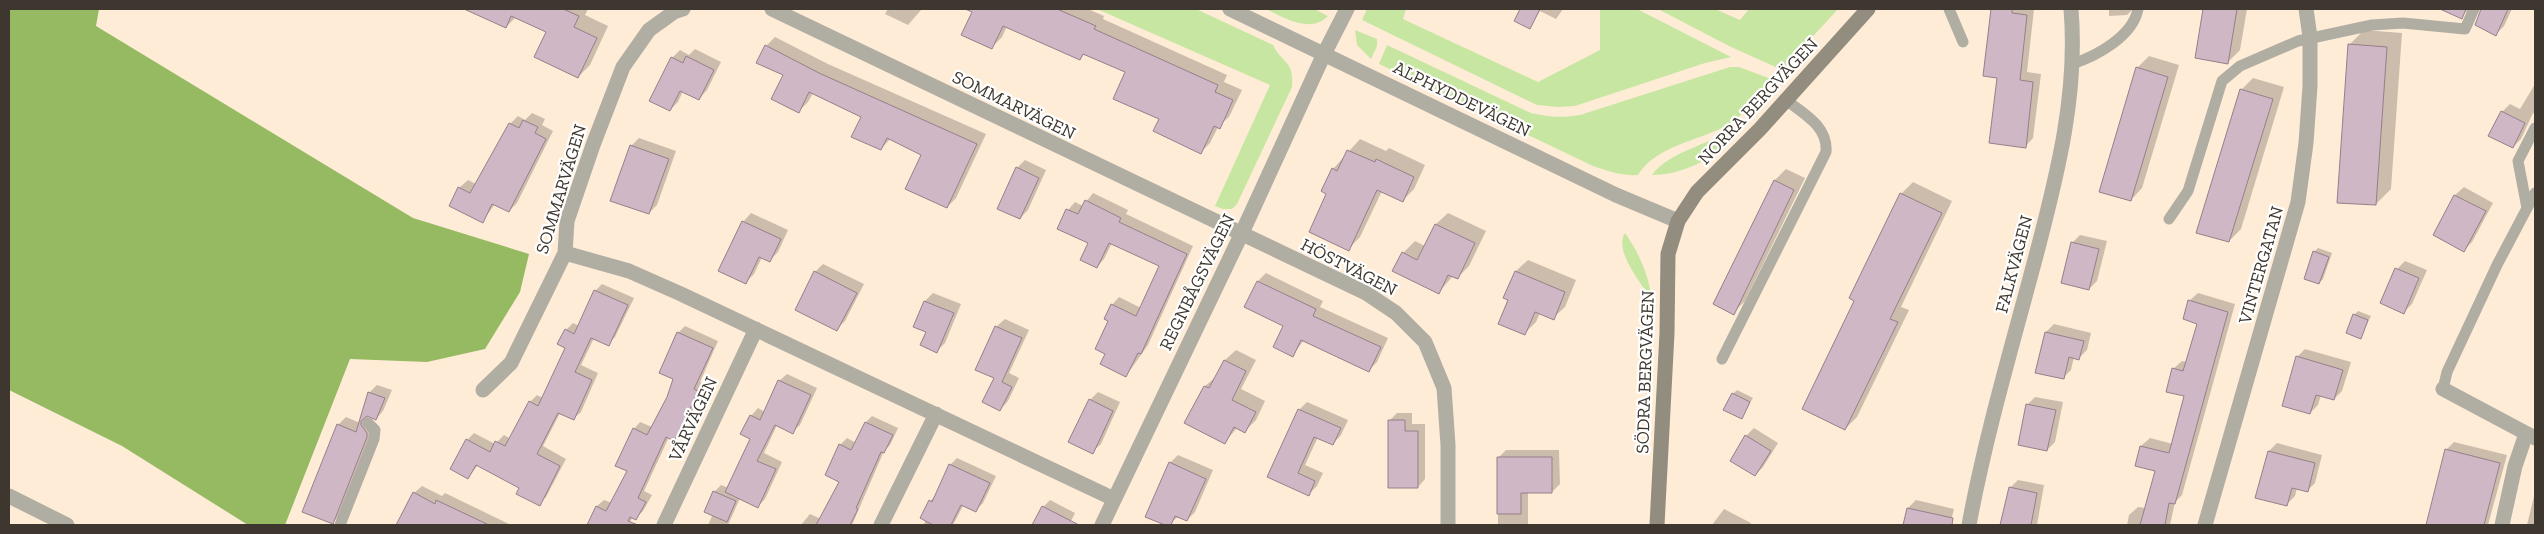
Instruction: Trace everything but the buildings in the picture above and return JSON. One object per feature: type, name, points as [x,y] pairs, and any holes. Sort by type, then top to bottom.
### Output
[{"type":"street","name":"SOMMARVÄGEN","points":[[483,390],[511,363],[565,253],[567,221],[592,145],[623,68],[649,30],[674,12],[683,9]]},
{"type":"street","name":"SOMMARVÄGEN","points":[[772,9],[1241,235]]},
{"type":"street","name":"ALPHYDDEVÄGEN","points":[[1230,9],[1616,195],[1678,221]]},
{"type":"street","name":"REGNBÅGSVÄGEN","points":[[1102,525],[1347,9]]},
{"type":"street","name":"NORRA BERGVÄGEN","points":[[1678,221],[1697,192],[1760,130],[1868,9]]},
{"type":"street","name":"FALKVÄGEN","points":[[1969,525],[1990,433],[2058,172],[2070,96],[2073,36],[2071,9]]},
{"type":"street","name":"VINTERGATAN","points":[[2206,525],[2298,202],[2306,143],[2310,86],[2310,37],[2306,9]]},
{"type":"street","name":"SÖDRA BERGVÄGEN","points":[[1657,525],[1668,334],[1668,254],[1678,221]]},
{"type":"street","name":"HÖSTVÄGEN","points":[[1241,235],[1366,293],[1396,312],[1425,342],[1444,388],[1448,445],[1448,525]]},
{"type":"street","points":[[565,253],[629,271],[756,329],[1114,499]]},
{"type":"street","name":"VÅRVÄGEN","points":[[664,525],[756,329]]},
{"type":"street","points":[[2442,389],[2530,436],[2515,466],[2502,525]]},
{"type":"street","points":[[881,525],[936,414]]},
{"type":"street","points":[[9,496],[67,525]]},
{"type":"lane","points":[[1949,9],[1951,19],[1963,42]]},
{"type":"lane","points":[[2072,64],[2084,60],[2121,37],[2135,22],[2138,9]]},
{"type":"lane","points":[[2169,219],[2188,191],[2225,76],[2269,52],[2310,37],[2372,25],[2404,23],[2465,28],[2474,9]]},
{"type":"lane","points":[[1722,359],[1826,152],[1827,141],[1822,129],[1786,100]]},
{"type":"lane","points":[[2527,208],[2518,161],[2535,128]]},
{"type":"lane","points":[[2442,389],[2455,354],[2535,192]]},
{"type":"lane","points":[[340,525],[374,439],[375,430],[368,423]]},
{"type":"green space","points":[[9,9],[99,9],[96,26],[413,218],[529,254],[520,292],[485,349],[427,362],[350,359],[285,525],[248,525],[122,446],[9,390]]},
{"type":"green space","points":[[1097,9],[1196,9],[1273,45],[1287,63],[1291,71],[1292,87],[1237,204],[1232,209],[1223,209],[1215,206],[1270,85]]},
{"type":"green space","points":[[1266,9],[1314,9],[1328,16],[1314,24],[1297,23]]},
{"type":"green space","points":[[1367,9],[1406,9],[1403,19],[1538,82],[1600,50],[1600,9],[1637,9],[1731,57],[1705,63],[1575,106],[1537,105],[1362,20]]},
{"type":"green space","points":[[1658,9],[1715,9],[1740,20],[1749,9],[1838,9],[1782,70],[1729,46]]},
{"type":"green space","points":[[1355,30],[1377,39],[1377,46],[1371,59],[1357,45]]},
{"type":"green space","points":[[1387,45],[1531,113],[1549,116],[1568,117],[1580,115],[1730,67],[1739,67],[1771,79],[1771,82],[1749,107],[1731,123],[1665,151],[1645,165],[1638,175],[1626,175],[1593,166],[1379,64]]},
{"type":"green space","points":[[1741,127],[1714,154],[1691,167],[1665,174],[1652,175],[1659,167],[1680,154]]},
{"type":"green space","points":[[1625,233],[1643,265],[1652,301],[1626,258],[1622,240]]}]
